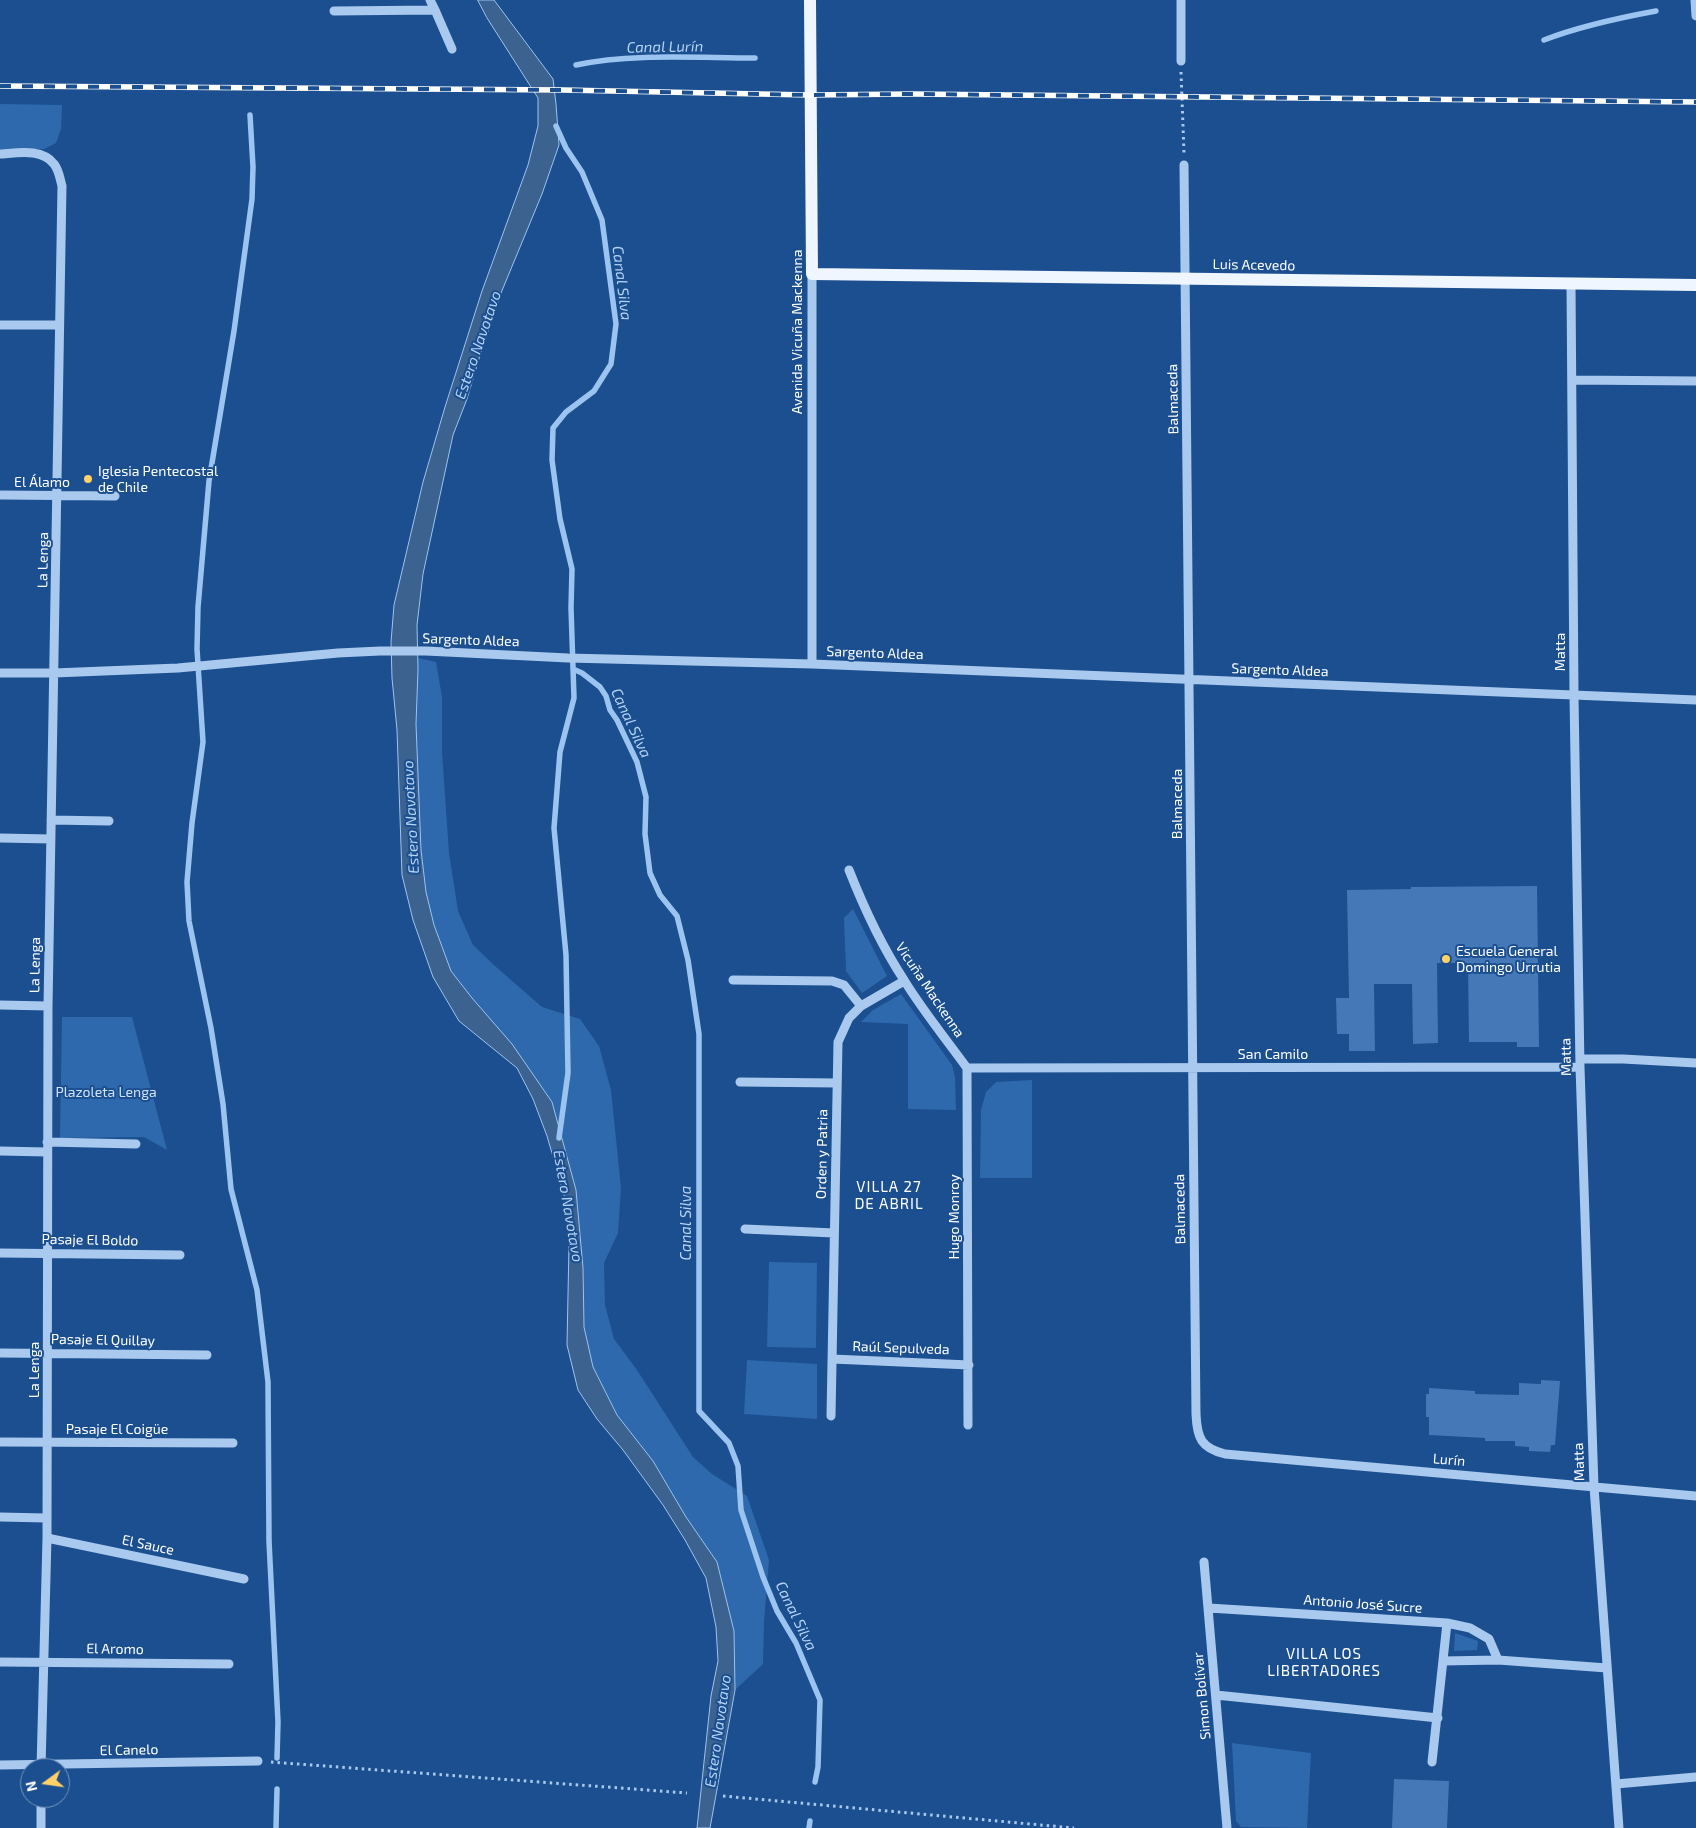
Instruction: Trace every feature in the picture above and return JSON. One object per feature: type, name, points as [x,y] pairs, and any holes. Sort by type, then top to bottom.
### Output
[{"type":"main road","name":"Avenida Vicuña Mackenna","points":[[810,0],[812,274]]},
{"type":"main road","name":"Luis Acevedo","points":[[812,274],[1696,285]]},
{"type":"street","points":[[430,0],[452,49]]},
{"type":"street","points":[[1181,0],[1181,61]]},
{"type":"street","points":[[1695,0],[1696,16]]},
{"type":"street","points":[[334,11],[435,10]]},
{"type":"street","name":"La Lenga","points":[[0,154],[38,153],[48,158],[54,164],[62,186],[48,1006],[48,1354],[45,1662],[41,1758]]},
{"type":"street","name":"Balmaceda","points":[[1184,165],[1190,681],[1191,1068],[1196,1414],[1197,1428],[1203,1443]]},
{"type":"street","name":"Avenida Vicuña Mackenna","points":[[812,274],[812,664]]},
{"type":"street","name":"Matta","points":[[1572,284],[1574,696],[1580,1063],[1594,1487],[1619,1828]]},
{"type":"street","points":[[0,325],[59,325]]},
{"type":"street","points":[[1572,380],[1696,381]]},
{"type":"street","name":"El Álamo","points":[[0,495],[115,496]]},
{"type":"street","name":"Sargento Aldea","points":[[0,673],[54,673],[186,667],[380,651],[426,651],[595,659],[812,664],[1190,681],[1696,700]]},
{"type":"street","points":[[51,820],[109,821]]},
{"type":"street","points":[[0,838],[51,839]]},
{"type":"street","name":"Vicuña Mackenna","points":[[849,870],[880,939],[904,981],[967,1068]]},
{"type":"street","points":[[733,980],[832,981],[844,985],[861,1006]]},
{"type":"street","name":"Orden y Patria","points":[[831,1416],[838,1042],[849,1018],[861,1006],[904,981]]},
{"type":"street","points":[[0,1005],[48,1006]]},
{"type":"street","name":"San Camilo","points":[[967,1068],[1191,1068],[1580,1063],[1632,1059],[1696,1063]]},
{"type":"street","name":"Hugo Monroy","points":[[967,1068],[968,1425]]},
{"type":"street","points":[[740,1082],[837,1083]]},
{"type":"street","points":[[47,1142],[136,1144]]},
{"type":"street","points":[[0,1152],[47,1152]]},
{"type":"street","points":[[744,1229],[834,1233]]},
{"type":"street","name":"Pasaje El Boldo","points":[[0,1253],[180,1255]]},
{"type":"street","name":"Pasaje El Quillay","points":[[0,1353],[207,1355]]},
{"type":"street","name":"Raúl Sepulveda","points":[[832,1359],[969,1365]]},
{"type":"street","name":"Pasaje El Coigüe","points":[[0,1442],[233,1444]]},
{"type":"street","name":"Lurín","points":[[1203,1443],[1208,1448],[1225,1454],[1696,1496]]},
{"type":"street","points":[[0,1517],[46,1518]]},
{"type":"street","name":"El Sauce","points":[[46,1538],[244,1579]]},
{"type":"street","name":"Simon Bolívar","points":[[1204,1562],[1226,1828]]},
{"type":"street","name":"Antonio José Sucre","points":[[1209,1608],[1447,1623],[1470,1628],[1489,1639],[1498,1660]]},
{"type":"street","points":[[1432,1762],[1447,1623]]},
{"type":"street","points":[[1443,1661],[1498,1660],[1607,1668]]},
{"type":"street","name":"El Aromo","points":[[0,1662],[229,1664]]},
{"type":"street","points":[[1216,1695],[1438,1718]]},
{"type":"street","name":"El Canelo","points":[[70,1766],[258,1761]]},
{"type":"street","name":"El Canelo","points":[[0,1765],[20,1766]]},
{"type":"street","points":[[1616,1784],[1696,1777]]},
{"type":"street","points":[[41,1808],[41,1828]]},
{"type":"path","points":[[1181,61],[1184,165]]},
{"type":"path","points":[[258,1761],[687,1792]]},
{"type":"path","points":[[723,1796],[1074,1828]]},
{"type":"green space","points":[[0,104],[62,105],[61,129],[56,143],[44,149],[0,149]]},
{"type":"green space","points":[[418,658],[436,662],[442,697],[442,752],[449,853],[458,911],[473,945],[542,1007],[580,1019],[599,1046],[611,1090],[621,1188],[618,1233],[604,1263],[605,1305],[614,1339],[637,1370],[693,1457],[712,1474],[747,1496],[769,1560],[763,1664],[735,1690],[734,1631],[717,1562],[686,1517],[653,1461],[617,1415],[593,1367],[584,1327],[583,1268],[552,1102],[451,971],[434,925],[426,892],[421,850],[416,724]]},
{"type":"green space","points":[[853,909],[887,976],[862,993],[846,971],[844,918]]},
{"type":"green space","points":[[901,994],[952,1065],[955,1077],[956,1110],[908,1109],[908,1024],[861,1022],[873,1010]]},
{"type":"green space","name":"Plazoleta Lenga","points":[[62,1017],[132,1017],[167,1150],[144,1137],[60,1138]]},
{"type":"green space","points":[[1032,1080],[1032,1178],[980,1178],[981,1110],[986,1092],[996,1082]]},
{"type":"green space","points":[[769,1262],[817,1263],[816,1348],[767,1347]]},
{"type":"green space","points":[[747,1360],[817,1364],[817,1419],[744,1414]]},
{"type":"green space","points":[[1455,1633],[1478,1641],[1477,1650],[1454,1651]]},
{"type":"green space","points":[[1232,1743],[1311,1753],[1307,1828],[1241,1827],[1236,1821]]},
{"type":"water","name":"Estero Navotavo","points":[[478,0],[494,0],[553,79],[559,145],[542,194],[501,293],[467,399],[453,435],[423,574],[417,625],[416,724],[421,850],[426,892],[434,925],[451,971],[512,1044],[552,1102],[576,1190],[583,1268],[584,1327],[593,1367],[617,1415],[653,1461],[686,1517],[717,1562],[734,1631],[735,1690],[710,1828],[697,1828],[711,1696],[718,1661],[716,1627],[706,1578],[663,1505],[623,1450],[597,1419],[578,1390],[567,1345],[569,1244],[564,1195],[547,1136],[533,1099],[517,1068],[459,1021],[433,977],[413,920],[402,875],[397,730],[392,678],[391,642],[394,605],[423,482],[445,407],[482,291],[528,165],[538,126],[538,98],[487,18]]},
{"type":"building","name":"Escuela General Domingo Urrutia","points":[[1537,886],[1539,1047],[1517,1047],[1517,1042],[1469,1042],[1468,963],[1437,963],[1438,1043],[1413,1044],[1412,984],[1374,984],[1375,1051],[1349,1051],[1349,1034],[1337,1034],[1336,998],[1349,998],[1347,890],[1411,889],[1411,887]]},
{"type":"building","points":[[1541,1380],[1560,1381],[1555,1445],[1551,1445],[1550,1452],[1529,1451],[1529,1447],[1515,1446],[1515,1441],[1485,1441],[1485,1438],[1429,1435],[1429,1417],[1426,1417],[1426,1394],[1429,1394],[1429,1388],[1475,1391],[1475,1394],[1519,1395],[1519,1383],[1541,1384]]},
{"type":"building","points":[[1394,1779],[1449,1781],[1447,1828],[1392,1828]]},
{"type":"waterway","name":"Canal Lurín","points":[[1544,40],[1599,23],[1656,11]]},
{"type":"waterway","name":"Canal Lurín","points":[[576,65],[597,61],[642,58],[755,58]]},
{"type":"waterway","points":[[250,115],[253,167],[252,199],[234,331],[209,481],[198,607],[197,649],[203,742],[192,823],[187,882],[189,921],[211,1028],[223,1104],[231,1189],[257,1290],[268,1382],[269,1541],[278,1722],[277,1758]]},
{"type":"waterway","name":"Canal Silva","points":[[556,126],[566,148],[582,172],[602,220],[616,324],[611,364],[594,391],[566,412],[553,428],[552,460],[560,519],[572,569],[571,608],[574,698],[560,752],[554,828],[566,955],[568,1073],[559,1138]]},
{"type":"waterway","name":"Canal Silva","points":[[573,669],[582,673],[600,687],[637,762],[646,797],[645,834],[650,873],[660,895],[677,916],[688,960],[699,1034],[699,1411],[729,1443],[738,1466],[741,1510],[763,1577],[777,1611],[796,1643],[820,1700],[818,1767],[815,1782]]},
{"type":"waterway","points":[[276,1828],[277,1789]]},
{"type":"waterway","name":"Canal Silva","points":[[809,1828],[810,1821]]},
{"type":"railway","points":[[0,86],[1696,102]]},
{"type":"place","name":"Iglesia Pentecostal de Chile","points":[[88,479]]},
{"type":"place","name":"Escuela General Domingo Urrutia","points":[[1446,959]]},
{"type":"district","name":"VILLA 27 DE ABRIL","points":[[889,1196]]},
{"type":"district","name":"VILLA LOS LIBERTADORES","points":[[1324,1662]]}]
